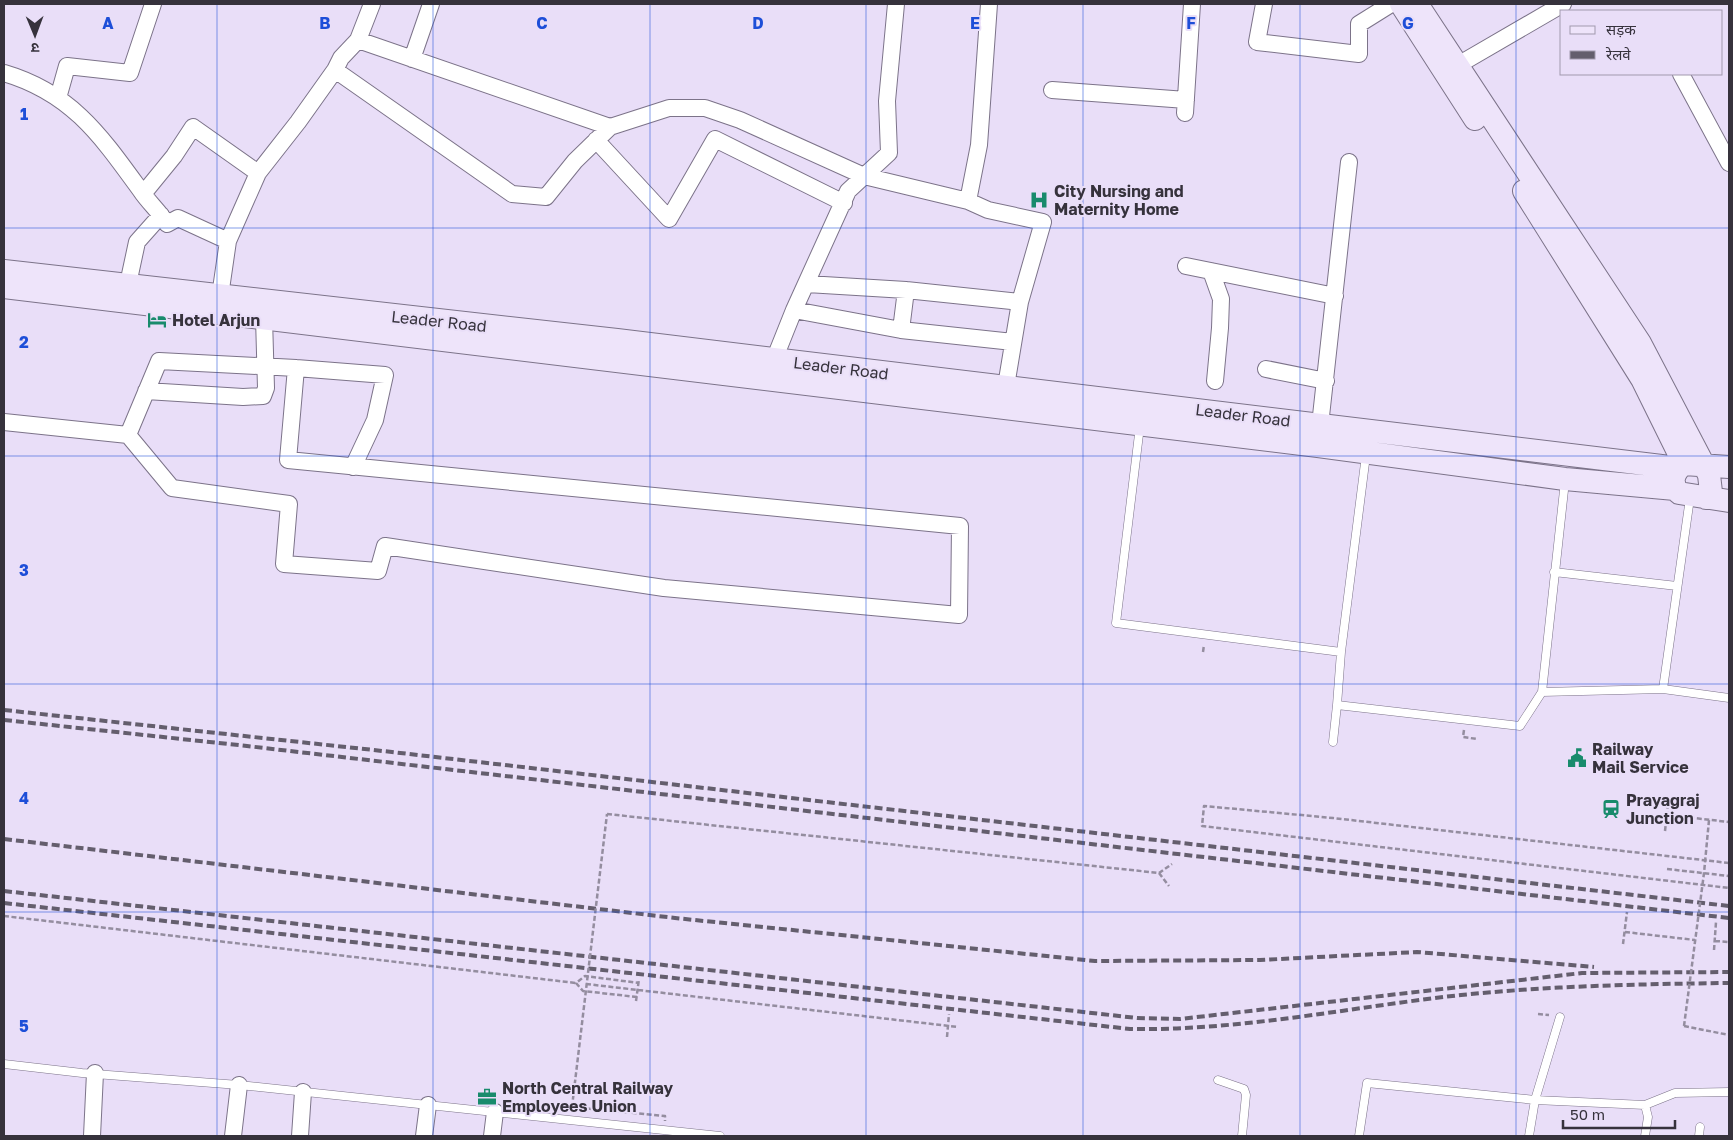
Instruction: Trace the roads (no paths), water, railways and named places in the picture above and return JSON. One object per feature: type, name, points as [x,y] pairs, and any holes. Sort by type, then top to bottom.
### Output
[{"type":"main road","points":[[1401,4],[1517,180],[1642,379],[1689,480],[1729,500]]},
{"type":"main road","points":[[1417,4],[1635,335],[1689,480]]},
{"type":"main road","name":"Leader Road","points":[[4,271],[220,296],[245,297],[1006,386],[1320,425],[1689,480]]},
{"type":"main road","name":"Leader Road","points":[[4,287],[1140,424],[1566,479],[1689,480]]},
{"type":"main road","points":[[1689,480],[1729,467]]},
{"type":"street","points":[[58,98],[67,66],[130,73],[153,4]]},
{"type":"street","points":[[220,296],[228,241],[258,173],[298,122],[335,70],[340,58],[358,40],[372,4]]},
{"type":"street","points":[[412,59],[431,4]]},
{"type":"street","points":[[774,360],[794,310],[808,284],[848,191],[888,153],[887,101],[896,4]]},
{"type":"street","points":[[968,201],[978,145],[989,4]]},
{"type":"street","points":[[1052,90],[1186,106],[1192,4]]},
{"type":"street","points":[[1264,4],[1257,42],[1359,54],[1360,24],[1391,4]]},
{"type":"street","points":[[1458,65],[1564,4]]},
{"type":"street","points":[[358,40],[610,127]]},
{"type":"street","points":[[335,70],[512,194],[546,197],[575,160],[610,127],[669,108],[705,108],[740,120],[864,176],[968,201],[988,210],[1043,222],[1020,302],[1006,386]]},
{"type":"street","points":[[4,73],[21,78],[69,104],[112,150],[167,224],[178,218],[228,241]]},
{"type":"street","points":[[1682,75],[1729,163]]},
{"type":"street","points":[[143,194],[174,156],[193,127],[258,173]]},
{"type":"street","points":[[596,140],[669,219],[716,139],[844,203]]},
{"type":"street","points":[[1320,425],[1349,162]]},
{"type":"street","points":[[128,284],[137,242],[161,214]]},
{"type":"street","points":[[1186,266],[1335,296]]},
{"type":"street","points":[[1211,272],[1220,299],[1220,328],[1215,382]]},
{"type":"street","points":[[808,284],[906,290],[1020,302]]},
{"type":"street","points":[[901,330],[906,290]]},
{"type":"street","points":[[794,310],[901,330],[1013,342]]},
{"type":"street","points":[[146,391],[243,397],[263,396],[266,388],[264,318]]},
{"type":"street","points":[[128,435],[159,361],[385,375],[375,420],[353,466]]},
{"type":"street","points":[[4,422],[128,435],[172,488],[289,504],[284,564],[378,571],[385,546],[664,588],[960,615],[960,526],[288,460],[296,368]]},
{"type":"street","points":[[1266,368],[1326,381]]},
{"type":"street","points":[[92,1136],[95,1073]]},
{"type":"street","points":[[233,1136],[240,1085]]},
{"type":"street","points":[[300,1136],[303,1092]]},
{"type":"street","points":[[424,1136],[428,1105]]},
{"type":"street","points":[[492,1136],[495,1112]]},
{"type":"lane","points":[[1140,424],[1116,623],[1341,652]]},
{"type":"lane","points":[[1333,742],[1341,652],[1366,452]]},
{"type":"lane","points":[[1337,705],[1520,726],[1542,692],[1554,572],[1566,479]]},
{"type":"lane","points":[[1663,689],[1678,586],[1689,480]]},
{"type":"lane","points":[[1554,572],[1678,586]]},
{"type":"lane","points":[[1542,692],[1663,689],[1729,698]]},
{"type":"lane","points":[[1529,1136],[1535,1100],[1560,1017]]},
{"type":"lane","points":[[4,1064],[240,1085],[720,1136]]},
{"type":"lane","points":[[1218,1080],[1244,1089],[1246,1095],[1242,1136]]},
{"type":"lane","points":[[1359,1136],[1367,1083],[1535,1100],[1645,1105],[1675,1093],[1729,1092]]},
{"type":"lane","points":[[1645,1105],[1648,1117],[1645,1136]]},
{"type":"lane","points":[[1699,1136],[1700,1127]]},
{"type":"railway","points":[[4,710],[392,752],[1729,906]]},
{"type":"railway","points":[[4,720],[247,746],[1729,918]]},
{"type":"railway","points":[[4,839],[675,918],[1095,961],[1260,960],[1417,952],[1594,967]]},
{"type":"railway","points":[[4,891],[1137,1018],[1180,1019],[1582,973],[1729,972]]},
{"type":"railway","points":[[4,903],[1130,1029],[1172,1029],[1255,1022],[1461,995],[1528,989],[1729,983]]},
{"type":"place","name":"City Nursing and Maternity Home","points":[[1039,200]]},
{"type":"place","name":"Hotel Arjun","points":[[157,320]]},
{"type":"place","name":"Railway Mail Service","points":[[1577,758]]},
{"type":"place","name":"Prayagraj Junction","points":[[1611,809]]},
{"type":"place","name":"North Central Railway Employees Union","points":[[487,1097]]}]
